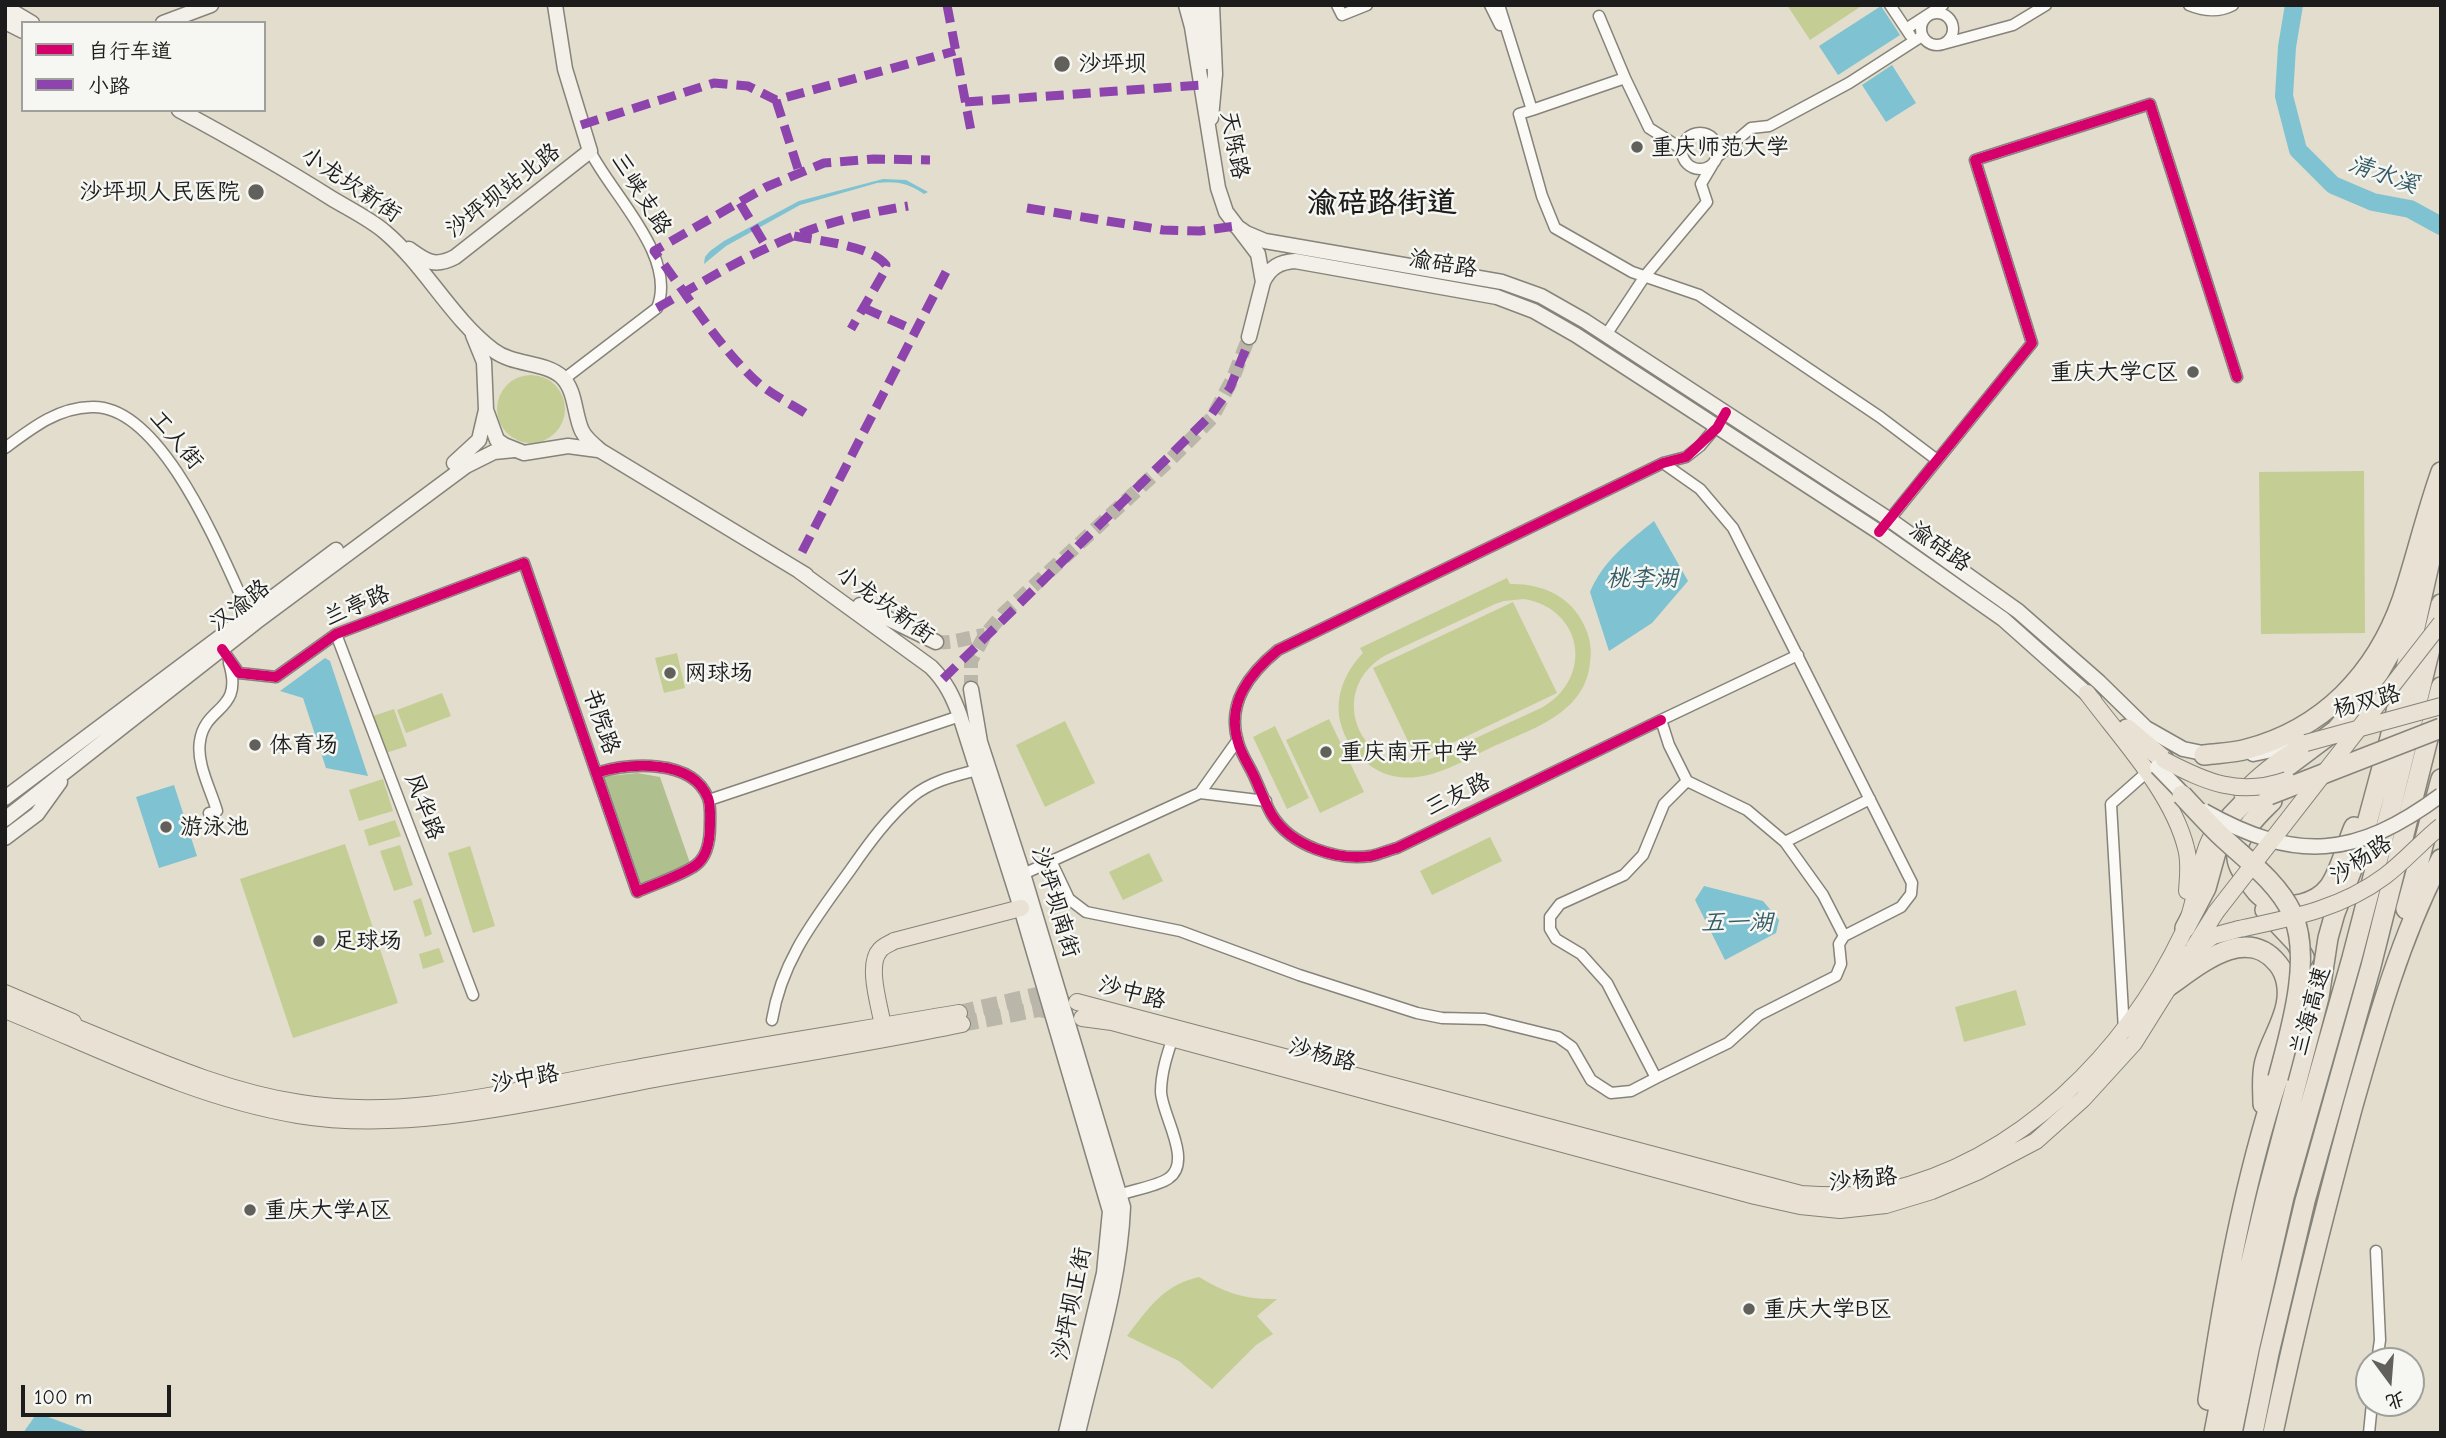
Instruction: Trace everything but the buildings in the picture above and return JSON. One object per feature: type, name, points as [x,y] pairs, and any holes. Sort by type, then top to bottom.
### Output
[{"type":"highway","points":[[2204,755],[2245,750],[2286,735],[2331,708],[2354,686],[2374,659],[2390,629],[2402,599],[2425,516],[2441,472]]},
{"type":"highway","points":[[2214,1431],[2267,1194],[2319,997],[2328,938],[2360,849],[2432,599],[2441,512]]},
{"type":"highway","points":[[2185,928],[2206,888],[2216,852],[2231,817],[2256,790],[2336,730],[2368,692],[2432,599]]},
{"type":"highway","name":"兰海高速","points":[[2232,1345],[2284,1197],[2359,932],[2432,599]]},
{"type":"highway","name":"兰海高速","points":[[2253,1433],[2305,1201],[2371,965],[2441,687]]},
{"type":"highway","points":[[2319,997],[2314,974],[2295,943],[2273,917],[2236,883],[2228,860],[2232,835],[2246,815],[2270,798],[2441,728]]},
{"type":"highway","points":[[2127,729],[2156,766]]},
{"type":"highway","points":[[2390,738],[2329,887],[2314,900],[2299,905],[2270,902],[2256,892],[2241,870],[2236,856],[2242,836],[2270,798],[2441,738]]},
{"type":"highway","points":[[2273,1433],[2326,1205],[2441,779]]},
{"type":"highway","points":[[2182,795],[2273,886],[2292,913],[2298,946],[2297,998],[2240,1223],[2232,1345]]},
{"type":"highway","points":[[2376,1022],[2423,894],[2441,859]]},
{"type":"highway","points":[[2169,986],[2208,959],[2239,947],[2255,948],[2266,953],[2282,970],[2286,982],[2286,1005],[2263,1072],[2263,1124]]},
{"type":"main road","points":[[169,21],[211,5]]},
{"type":"main road","name":"沙坪坝站北路","points":[[385,232],[423,259],[435,264],[443,263],[455,257],[590,151],[565,69],[555,5]]},
{"type":"main road","name":"天陈路","points":[[1186,5],[1192,27],[1218,188],[1226,212],[1258,254],[1263,282]]},
{"type":"main road","points":[[1199,5],[1212,158]]},
{"type":"main road","points":[[1212,5],[1215,74],[1211,124],[1212,158]]},
{"type":"main road","points":[[5,7],[29,21]]},
{"type":"main road","points":[[5,22],[21,30]]},
{"type":"main road","name":"小龙坎新街","points":[[183,112],[276,163],[385,232],[429,278],[471,331],[492,350],[508,359],[546,368],[564,379],[573,397],[581,429],[601,451],[883,619],[936,642]]},
{"type":"main road","name":"渝碚路","points":[[1236,226],[1265,241],[1502,282],[1541,296],[1726,412],[1890,520],[2018,611],[2099,682],[2146,728],[2183,750],[2204,755],[2247,755],[2306,743]]},
{"type":"main road","name":"渝碚路","points":[[1263,282],[1266,275],[1281,262],[1295,261],[1497,298],[1534,311],[1576,335],[1879,532],[2003,619],[2127,729]]},
{"type":"main road","points":[[1249,337],[1263,282]]},
{"type":"main road","name":"小龙坎新街","points":[[471,331],[484,362],[486,410],[498,440],[514,450],[534,453],[568,446],[601,451]]},
{"type":"main road","name":"汉渝路","points":[[5,798],[464,456],[479,440],[486,410]]},
{"type":"main road","name":"汉渝路","points":[[5,820],[466,466],[494,452],[514,450]]},
{"type":"main road","name":"小龙坎新街","points":[[799,571],[931,667],[943,679]]},
{"type":"main road","points":[[2191,952],[2216,912],[2441,623]]},
{"type":"main road","name":"沙坪坝南街","points":[[943,679],[960,716],[977,770],[1017,876],[1021,908],[1102,1184]]},
{"type":"main road","name":"沙坪坝南街","points":[[971,689],[980,742],[1017,876],[1116,1200]]},
{"type":"main road","points":[[2087,693],[2182,795],[2203,811],[2246,833],[2284,845],[2326,847],[2367,837],[2394,825],[2441,795]]},
{"type":"main road","name":"杨双路","points":[[2306,743],[2441,706]]},
{"type":"main road","points":[[2156,766],[2223,785],[2251,789],[2275,784],[2324,762],[2365,720]]},
{"type":"main road","name":"沙杨路","points":[[1174,1033],[1801,1194],[1839,1196],[1884,1191],[1928,1178],[1983,1153],[2027,1127],[2069,1090],[2123,1030],[2157,981],[2185,928],[2206,847],[2223,813],[2255,779],[2306,743]]},
{"type":"main road","points":[[2156,766],[2187,850],[2189,869],[2185,928]]},
{"type":"main road","points":[[5,838],[37,814],[69,769]]},
{"type":"main road","name":"沙杨路","points":[[1174,1033],[1755,1196],[1800,1206],[1840,1210],[1886,1205],[1932,1191],[1978,1172],[2036,1141],[2082,1099],[2134,1043],[2191,952],[2213,936],[2332,907],[2361,892],[2392,870],[2441,826]]},
{"type":"main road","points":[[883,1026],[873,972],[874,959],[881,948],[894,942],[1021,908]]},
{"type":"main road","points":[[5,993],[56,1013],[104,1045]]},
{"type":"main road","points":[[5,1000],[104,1045]]},
{"type":"main road","name":"沙中路","points":[[1077,1002],[1174,1033]]},
{"type":"main road","points":[[5,1010],[51,1023]]},
{"type":"main road","name":"沙中路","points":[[961,1018],[901,1037],[821,1049],[505,1107],[377,1121],[301,1115],[254,1107],[207,1093],[104,1045],[256,1095],[302,1104],[375,1109],[456,1102],[883,1026],[961,1018]]},
{"type":"main road","name":"沙中路","points":[[1082,1018],[1174,1033]]},
{"type":"main road","points":[[5,1022],[104,1045]]},
{"type":"main road","name":"沙坪坝正街","points":[[1078,1433],[1122,1237],[1116,1200],[1102,1184]]},
{"type":"main road","name":"沙坪坝正街","points":[[1066,1433],[1104,1273],[1110,1211],[1116,1200]]},
{"type":"street","points":[[1337,5],[1342,15],[1367,5]]},
{"type":"street","points":[[1490,5],[1516,52]]},
{"type":"street","points":[[1499,5],[1516,52],[1532,110]]},
{"type":"street","points":[[1890,5],[1906,29],[1933,45],[2013,25],[2046,5]]},
{"type":"street","points":[[1906,29],[1943,5]]},
{"type":"street","points":[[2189,5],[2202,10],[2223,10],[2233,5]]},
{"type":"street","points":[[1606,335],[1644,276],[1707,202],[1701,184],[1717,157],[1717,146],[1714,140],[1705,134],[1693,135],[1684,143],[1682,149],[1685,160],[1694,168],[1706,168],[1717,157],[1751,128],[1769,126],[1849,83],[1918,38],[1921,24],[1931,13],[1941,13],[1952,23],[1951,38],[1943,44]]},
{"type":"street","points":[[1599,16],[1649,128],[1682,149]]},
{"type":"street","points":[[1625,78],[1519,114],[1542,196],[1555,228],[1632,272],[1699,295],[1880,417],[1937,460]]},
{"type":"street","points":[[1879,532],[2032,343],[1975,160],[2150,104],[2237,377]]},
{"type":"street","name":"三峡支路","points":[[564,379],[657,309],[662,294],[654,251],[590,151]]},
{"type":"street","name":"工人街","points":[[5,448],[45,420],[74,408],[110,408],[126,415],[162,452],[187,486],[249,614]]},
{"type":"street","points":[[1266,801],[1237,741],[1236,712],[1244,684],[1258,666],[1278,650],[1663,463],[1686,457],[1717,428],[1726,412]]},
{"type":"street","points":[[1051,861],[1069,899],[1086,912],[1180,931],[1299,975],[1416,1013],[1442,1018],[1485,1018],[1558,1037],[1572,1046],[1591,1080],[1611,1093],[1631,1091],[1728,1042],[1759,1015],[1836,976],[1841,964],[1839,944],[1844,936],[1901,907],[1911,894],[1912,883],[1733,528],[1700,489],[1663,463]]},
{"type":"street","name":"兰亭路","points":[[225,653],[239,673],[276,677],[336,634],[524,563]]},
{"type":"street","name":"书院路","points":[[524,563],[637,892],[697,864],[710,841],[709,800]]},
{"type":"street","name":"风华路","points":[[336,634],[473,995]]},
{"type":"street","points":[[209,813],[218,811],[199,754],[200,738],[205,726],[227,702],[233,688],[225,653]]},
{"type":"street","name":"三友路","points":[[1266,801],[1273,817],[1290,835],[1308,846],[1326,852],[1371,856],[1397,848],[1798,655]]},
{"type":"street","points":[[596,773],[619,766],[672,769],[686,773],[701,786],[709,800],[960,716]]},
{"type":"street","points":[[1661,720],[1669,745],[1687,781],[1747,810],[1785,842],[1823,895],[1844,936]]},
{"type":"street","points":[[1017,876],[1200,793],[1237,741]]},
{"type":"street","points":[[2123,1030],[2111,804],[2156,766]]},
{"type":"street","points":[[772,1020],[777,992],[797,947],[823,905],[864,849],[914,795],[938,780],[977,770]]},
{"type":"street","points":[[1656,1078],[1607,983],[1581,954],[1556,939],[1550,929],[1550,917],[1560,904],[1624,875],[1643,855],[1664,804],[1687,781]]},
{"type":"street","points":[[1200,793],[1266,801]]},
{"type":"street","points":[[1785,842],[1870,799]]},
{"type":"street","points":[[1116,1200],[1169,1178],[1180,1159],[1161,1095],[1162,1074],[1174,1033]]},
{"type":"street","points":[[2376,1251],[2378,1347]]},
{"type":"green space","points":[[1787,5],[1863,5],[1810,40]]},
{"type":"green space","points":[[524,375],[538,375],[550,380],[560,390],[565,409],[560,428],[550,438],[538,443],[524,443],[512,438],[502,428],[497,416],[497,402],[502,390],[512,380]]},
{"type":"green space","points":[[2364,471],[2365,633],[2261,634],[2259,472]]},
{"type":"green space","points":[[1507,578],[1510,584],[1533,586],[1554,593],[1571,606],[1586,630],[1591,652],[1586,680],[1579,694],[1568,707],[1554,717],[1446,769],[1415,777],[1399,777],[1384,773],[1363,760],[1350,745],[1340,721],[1340,693],[1346,676],[1363,653],[1360,648]],"holes":[[[1524,599],[1544,605],[1559,616],[1569,630],[1575,646],[1575,662],[1570,679],[1559,694],[1543,707],[1426,761],[1402,762],[1382,755],[1367,743],[1358,726],[1354,707],[1357,688],[1367,670],[1386,655],[1504,601]]]},
{"type":"green space","points":[[1513,602],[1557,693],[1417,760],[1373,668]]},
{"type":"green space","name":"网球场","points":[[677,653],[685,688],[664,693],[655,658]]},
{"type":"green space","points":[[442,693],[451,716],[406,733],[397,710]]},
{"type":"green space","points":[[394,709],[407,746],[380,755],[367,718]]},
{"type":"green space","points":[[1329,719],[1364,792],[1320,813],[1286,740]]},
{"type":"green space","points":[[1065,721],[1095,783],[1045,807],[1016,745]]},
{"type":"green space","points":[[1275,726],[1309,798],[1287,809],[1253,737]]},
{"type":"green space","points":[[637,773],[660,777],[690,863],[640,888],[601,777]]},
{"type":"green space","points":[[383,779],[393,811],[359,821],[349,790]]},
{"type":"green space","points":[[395,820],[401,836],[369,846],[364,830]]},
{"type":"green space","points":[[1490,837],[1502,861],[1432,895],[1420,871]]},
{"type":"green space","name":"足球场","points":[[345,844],[398,1003],[293,1038],[240,879]]},
{"type":"green space","points":[[400,845],[413,885],[394,891],[380,851]]},
{"type":"green space","points":[[470,846],[495,926],[473,933],[448,853]]},
{"type":"green space","points":[[1149,853],[1163,881],[1123,900],[1109,872]]},
{"type":"green space","points":[[421,898],[432,934],[425,937],[413,901]]},
{"type":"green space","points":[[439,948],[444,962],[423,969],[419,954]]},
{"type":"green space","points":[[2016,990],[2026,1025],[1964,1042],[1955,1007]]},
{"type":"green space","points":[[1199,1277],[1236,1294],[1277,1299],[1257,1316],[1273,1334],[1256,1345],[1212,1389],[1179,1361],[1127,1336],[1157,1299],[1176,1286]]},
{"type":"water","points":[[1881,6],[1900,35],[1838,75],[1819,46]]},
{"type":"water","points":[[1892,65],[1916,103],[1886,122],[1862,85]]},
{"type":"water","points":[[883,179],[906,180],[928,192],[924,194],[902,184],[877,183],[800,205],[726,246],[704,264],[710,251],[724,241],[799,201]]},
{"type":"water","name":"桃李湖","points":[[1654,521],[1688,581],[1652,623],[1609,651],[1590,592],[1609,561]]},
{"type":"water","points":[[325,658],[330,661],[368,776],[326,768],[303,698],[280,691]]},
{"type":"water","name":"游泳池","points":[[174,785],[197,856],[159,868],[136,797]]},
{"type":"water","name":"五一湖","points":[[1704,886],[1763,901],[1779,920],[1776,933],[1725,960],[1695,900]]},
{"type":"water","points":[[40,1414],[91,1433],[23,1433],[35,1416]]},
{"type":"waterway","name":"清水溪","points":[[2294,5],[2287,47],[2284,96],[2298,150],[2333,185],[2373,202],[2410,209],[2441,226]]},
{"type":"tunnel","points":[[971,689],[971,661],[985,635],[1003,614],[1212,418],[1233,378],[1249,337]]},
{"type":"tunnel","points":[[936,642],[985,635]]},
{"type":"tunnel","points":[[959,1013],[1037,995],[1061,999]]},
{"type":"tunnel","points":[[962,1024],[1039,1009],[1063,1014]]},
{"type":"marked path","points":[[947,5],[971,131]]},
{"type":"marked path","points":[[581,125],[714,83],[748,86],[776,100],[955,51]]},
{"type":"marked path","points":[[965,102],[1201,85]]},
{"type":"marked path","points":[[776,100],[799,172]]},
{"type":"marked path","points":[[805,413],[766,389],[741,365],[714,334],[654,251],[766,187],[824,163],[874,159],[930,160]]},
{"type":"marked path","points":[[740,203],[767,248]]},
{"type":"marked path","points":[[657,308],[739,262],[801,233],[836,222],[908,206]]},
{"type":"marked path","points":[[1027,208],[1163,230],[1200,231],[1236,226]]},
{"type":"marked path","points":[[794,236],[857,248],[879,258],[886,265],[851,329]]},
{"type":"marked path","points":[[802,552],[950,264]]},
{"type":"marked path","points":[[864,308],[916,331]]},
{"type":"marked path","points":[[943,679],[1211,415],[1230,388],[1247,346]]},
{"type":"cycle path","points":[[1879,532],[2032,343],[1975,160],[2150,104],[2237,377]]},
{"type":"cycle path","points":[[1661,720],[1397,848],[1358,857],[1316,849],[1280,826],[1269,810],[1241,751],[1235,728],[1235,714],[1243,690],[1258,669],[1278,650],[1663,463],[1686,457],[1717,428],[1726,412]]},
{"type":"cycle path","points":[[222,649],[239,673],[276,677],[336,634],[524,563],[637,892],[683,872],[700,861],[706,852],[710,830],[710,804],[700,785],[688,776],[658,767],[625,767],[610,770],[596,773]]},
{"type":"place","name":"沙坪坝","points":[[1062,64]]},
{"type":"place","name":"重庆师范大学","points":[[1637,147]]},
{"type":"place","name":"沙坪坝人民医院","points":[[256,192]]},
{"type":"place","name":"重庆大学C区","points":[[2193,372]]},
{"type":"place","name":"网球场","points":[[670,673]]},
{"type":"place","name":"体育场","points":[[255,745]]},
{"type":"place","name":"重庆南开中学","points":[[1326,752]]},
{"type":"place","name":"游泳池","points":[[166,827]]},
{"type":"place","name":"足球场","points":[[319,941]]},
{"type":"place","name":"重庆大学A区","points":[[250,1210]]},
{"type":"place","name":"重庆大学B区","points":[[1749,1309]]},
{"type":"district","name":"渝碚路街道","points":[[1382,204]]}]
